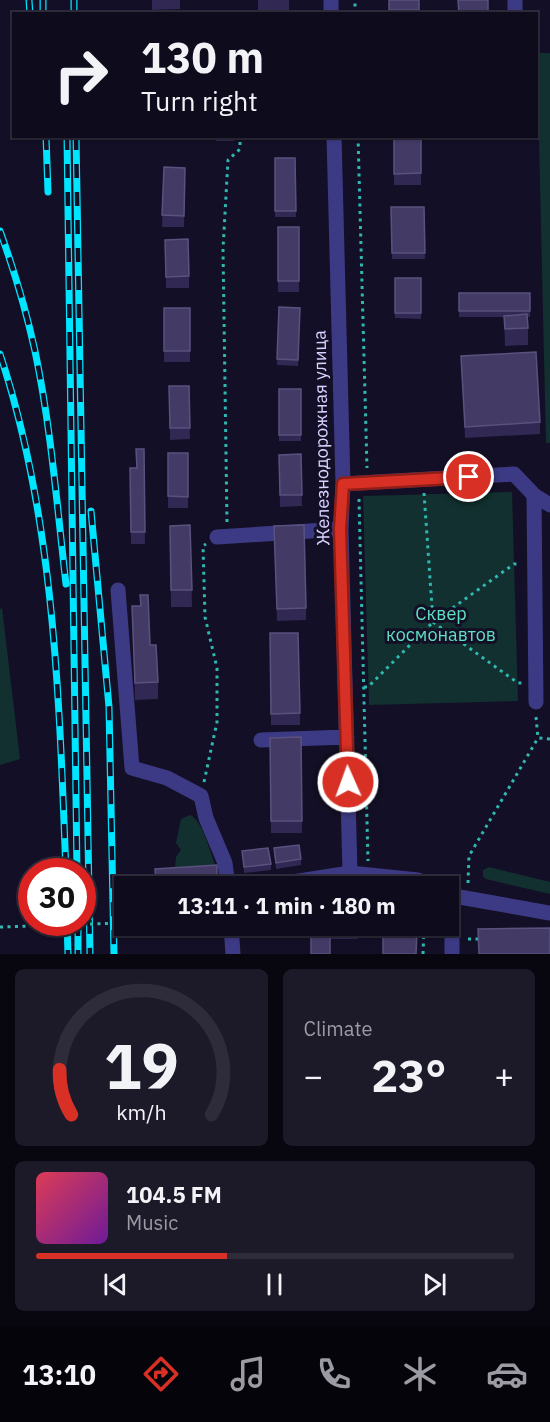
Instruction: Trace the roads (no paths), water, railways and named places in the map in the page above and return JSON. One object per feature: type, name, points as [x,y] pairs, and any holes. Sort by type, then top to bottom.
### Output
[{"type":"street","name":"Железнодорожная улица","points":[[334,138],[343,484],[340,529],[350,873]]},
{"type":"street","points":[[343,484],[514,474],[534,495],[550,505]]},
{"type":"street","points":[[534,495],[536,702]]},
{"type":"street","points":[[217,537],[340,529]]},
{"type":"street","points":[[118,590],[132,768],[167,778],[201,796],[206,818],[225,863],[227,876]]},
{"type":"street","points":[[261,740],[346,736]]},
{"type":"street","points":[[331,876],[350,873],[379,876]]},
{"type":"street","points":[[459,898],[550,914]]},
{"type":"street","points":[[232,936],[233,954]]},
{"type":"street","points":[[451,936],[452,954]]},
{"type":"railway","points":[[29,0],[30,12]]},
{"type":"railway","points":[[43,0],[43,12]]},
{"type":"railway","points":[[74,0],[74,12]]},
{"type":"railway","points":[[46,138],[48,192]]},
{"type":"railway","points":[[67,138],[77,858]]},
{"type":"railway","points":[[76,138],[90,954]]},
{"type":"railway","points":[[0,231],[24,305],[41,380],[66,584]]},
{"type":"railway","points":[[0,354],[33,481],[43,545],[57,676],[65,858]]},
{"type":"railway","points":[[91,511],[109,707],[114,954]]},
{"type":"railway","points":[[67,936],[68,954]]},
{"type":"railway","points":[[78,936],[78,954]]},
{"type":"park label","name":"Сквер космонавтов","points":[[441,623]]}]
